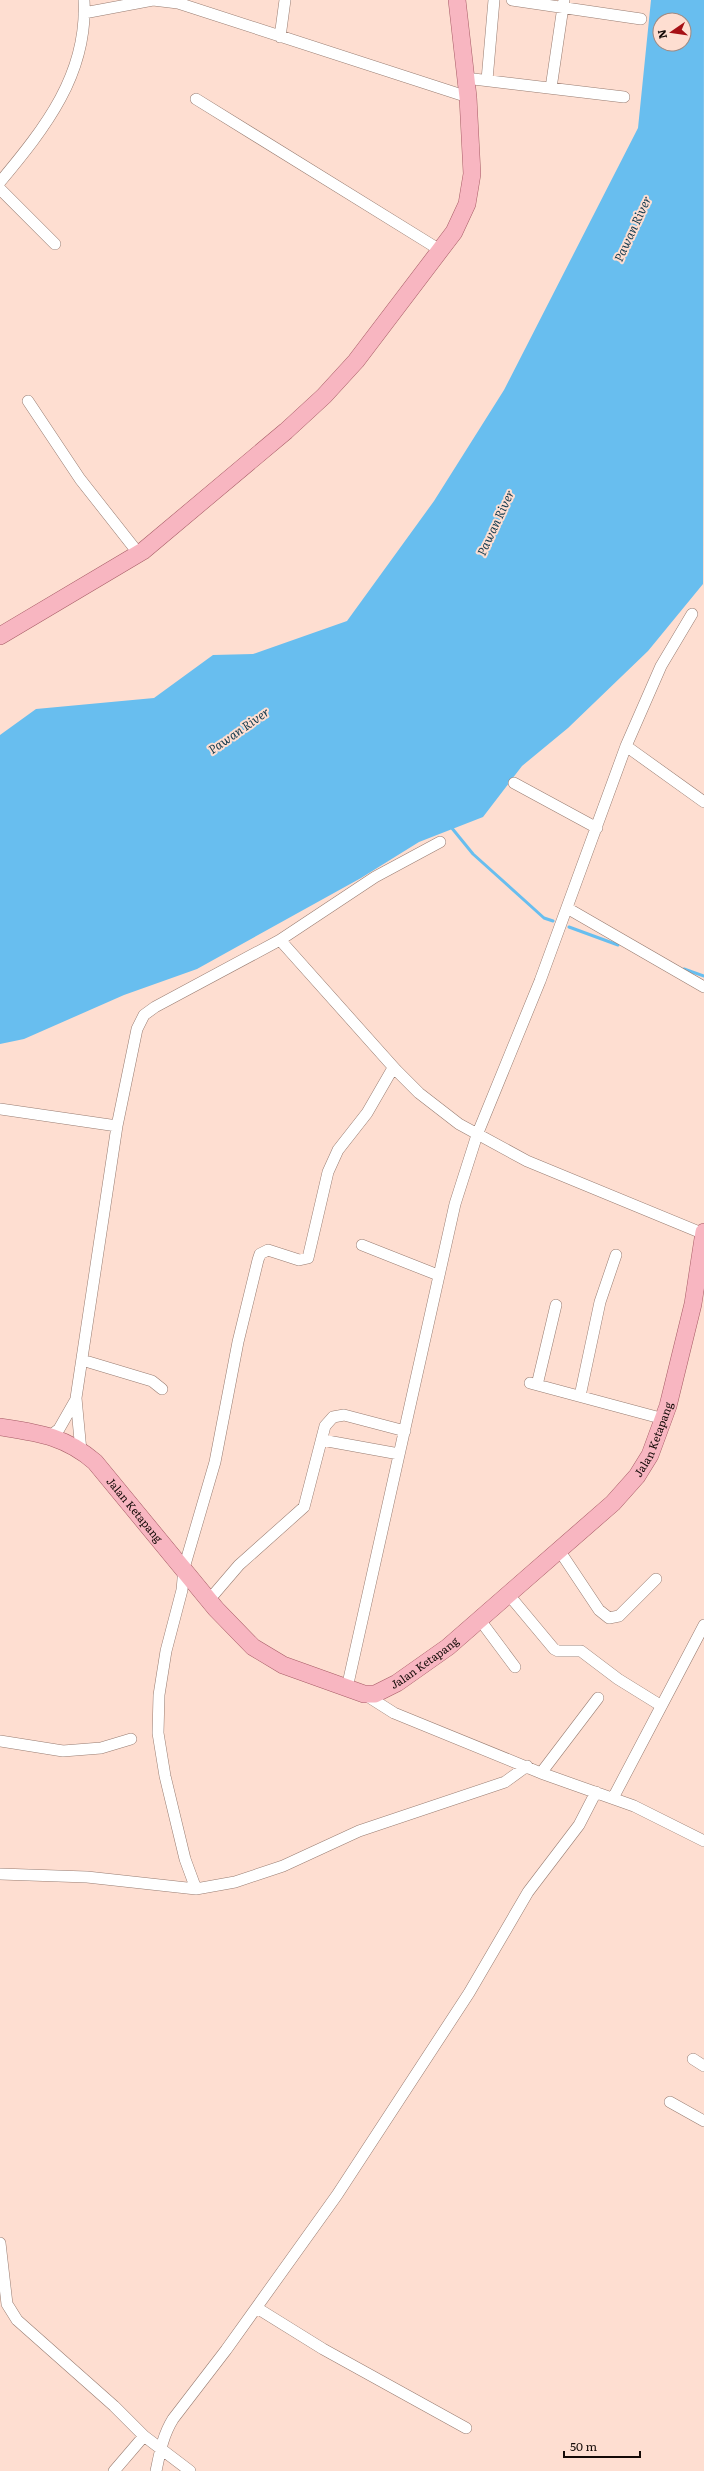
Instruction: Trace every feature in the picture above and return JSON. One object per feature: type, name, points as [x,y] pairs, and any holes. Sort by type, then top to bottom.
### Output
[{"type":"main road","points":[[0,636],[139,554],[194,509],[324,396],[356,361],[440,250],[462,217],[470,190],[472,174],[468,97],[458,0]]},
{"type":"main road","name":"Jalan Ketapang","points":[[0,1427],[50,1436],[81,1451],[108,1476],[209,1600],[241,1636],[268,1657],[364,1694],[380,1692],[408,1676],[510,1595],[613,1503],[637,1476],[650,1454],[664,1419],[692,1304],[704,1233]]},
{"type":"street","points":[[0,182],[49,121],[65,93],[78,55],[84,13],[84,0]]},
{"type":"street","points":[[84,13],[153,0],[165,0],[189,5],[280,37],[468,97]]},
{"type":"street","points":[[280,37],[285,0]]},
{"type":"street","points":[[487,80],[494,0]]},
{"type":"street","points":[[512,0],[583,5],[641,19]]},
{"type":"street","points":[[551,88],[564,3]]},
{"type":"street","points":[[465,78],[624,97]]},
{"type":"street","points":[[196,99],[440,250]]},
{"type":"street","points":[[0,189],[55,244]]},
{"type":"street","points":[[28,401],[80,479],[139,554]]},
{"type":"street","points":[[347,1688],[405,1431],[438,1275],[455,1204],[476,1135],[540,981],[626,746],[661,666],[692,614]]},
{"type":"street","points":[[626,746],[704,802]]},
{"type":"street","points":[[514,783],[597,828]]},
{"type":"street","points":[[81,1451],[76,1398],[117,1126],[137,1029],[144,1015],[280,940],[366,886],[375,877],[440,842]]},
{"type":"street","points":[[567,908],[704,987]]},
{"type":"street","points":[[280,940],[393,1068],[439,1110],[476,1135],[527,1161],[704,1233]]},
{"type":"street","points":[[196,1889],[185,1860],[171,1802],[158,1733],[159,1695],[166,1651],[182,1590],[184,1568],[215,1462],[238,1342],[260,1254],[268,1250],[298,1260],[308,1258],[328,1172],[341,1146],[367,1112],[393,1068]]},
{"type":"street","points":[[0,1109],[117,1126]]},
{"type":"street","points":[[362,1245],[438,1275]]},
{"type":"street","points":[[580,1396],[600,1302],[616,1255]]},
{"type":"street","points":[[556,1305],[533,1384],[664,1419]]},
{"type":"street","points":[[82,1360],[152,1381],[162,1389]]},
{"type":"street","points":[[50,1436],[59,1429],[76,1398]]},
{"type":"street","points":[[209,1600],[238,1565],[304,1507],[322,1440],[329,1420],[338,1415],[405,1431]]},
{"type":"street","points":[[322,1440],[399,1454]]},
{"type":"street","points":[[559,1550],[600,1610],[609,1618],[619,1616],[656,1579]]},
{"type":"street","points":[[510,1595],[554,1649],[558,1651],[581,1651],[618,1679],[660,1705]]},
{"type":"street","points":[[480,1620],[515,1667]]},
{"type":"street","points":[[613,1798],[660,1705],[704,1625]]},
{"type":"street","points":[[364,1694],[394,1713],[541,1773],[613,1798],[704,1841]]},
{"type":"street","points":[[541,1773],[598,1698]]},
{"type":"street","points":[[0,1741],[63,1751],[101,1748],[131,1740]]},
{"type":"street","points":[[0,1874],[87,1877],[196,1889],[235,1882],[278,1868],[352,1833],[506,1782],[527,1766]]},
{"type":"street","points":[[156,2471],[160,2448],[166,2430],[173,2419],[257,2308],[337,2195],[469,1993],[528,1892],[579,1824],[596,1792]]},
{"type":"street","points":[[693,2059],[704,2066]]},
{"type":"street","points":[[670,2102],[704,2121]]},
{"type":"street","points":[[0,2243],[5,2292],[12,2313],[144,2436],[190,2471]]},
{"type":"street","points":[[257,2308],[323,2349],[466,2428]]},
{"type":"street","points":[[114,2471],[144,2436]]},
{"type":"water","name":"Pawan River","points":[[651,0],[704,0],[703,584],[648,651],[568,728],[522,766],[483,817],[419,842],[361,878],[197,969],[124,995],[24,1039],[0,1044],[0,735],[36,709],[154,698],[213,655],[253,654],[347,621],[434,501],[504,390],[638,128]]},
{"type":"waterway","points":[[451,827],[473,854],[544,918],[553,921]]},
{"type":"waterway","points":[[569,927],[618,945]]},
{"type":"waterway","points":[[684,969],[704,976]]}]
